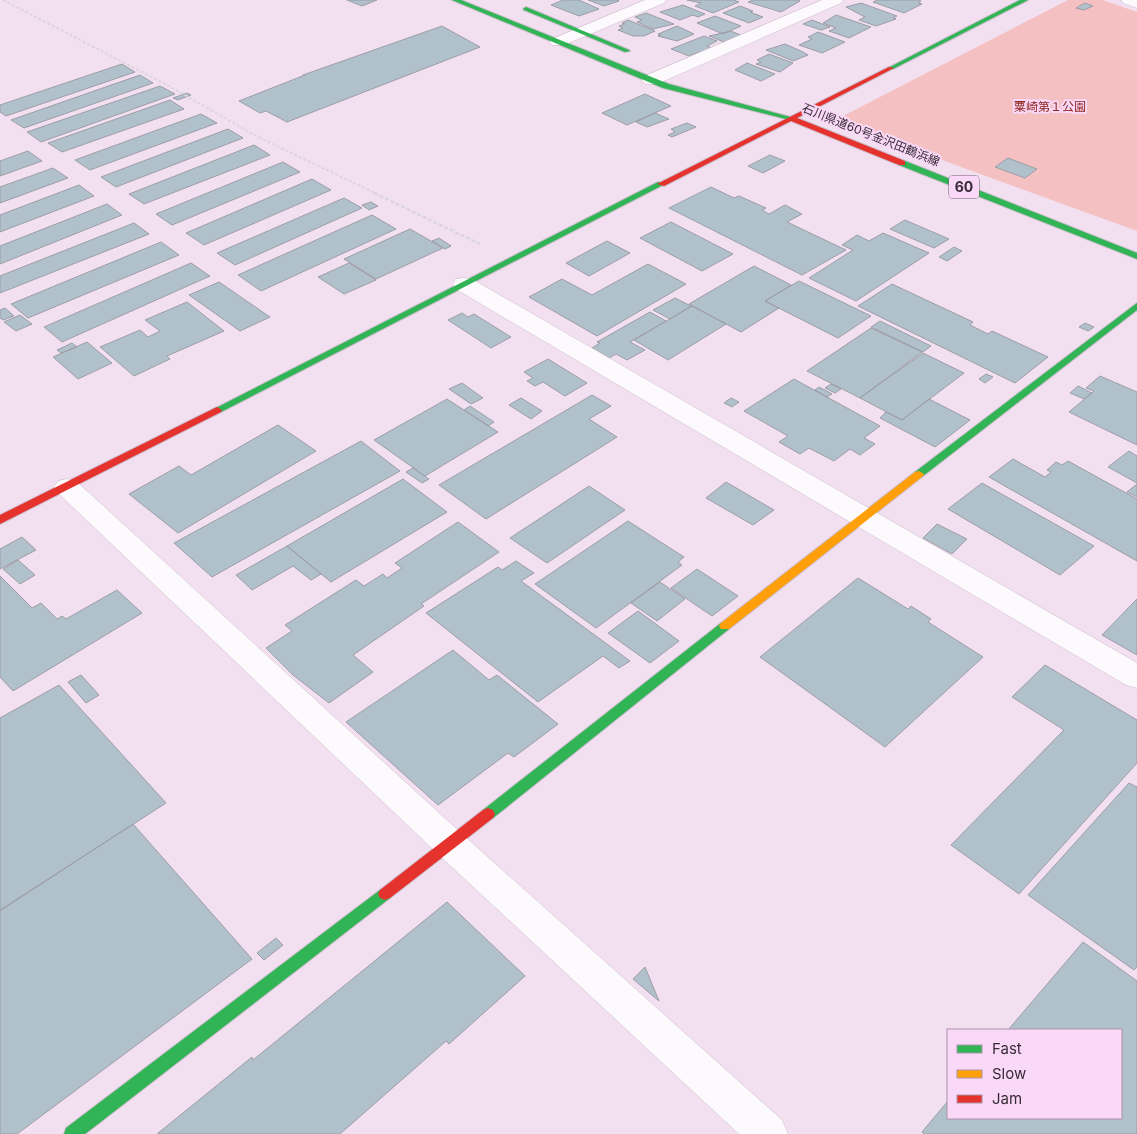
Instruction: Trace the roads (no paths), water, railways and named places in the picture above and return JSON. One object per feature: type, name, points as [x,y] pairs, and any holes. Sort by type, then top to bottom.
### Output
[{"type":"street","points":[[455,0],[666,86],[790,118]]},
{"type":"street","points":[[558,42],[658,0]]},
{"type":"street","points":[[651,80],[835,0]]},
{"type":"street","points":[[0,520],[1025,0]]},
{"type":"street","points":[[1129,0],[1137,3]]},
{"type":"street","points":[[513,4],[583,31],[636,55]]},
{"type":"street","points":[[654,62],[690,78]]},
{"type":"street","points":[[709,85],[790,118]]},
{"type":"street","name":"石川県道60号金沢田鶴浜線","points":[[790,118],[1137,256]]},
{"type":"street","points":[[464,284],[1137,677]]},
{"type":"street","points":[[72,1134],[450,844],[862,518],[1137,306]]},
{"type":"street","points":[[67,487],[450,844],[768,1134]]},
{"type":"park label","name":"粟崎第１公園","points":[[1050,107]]}]
